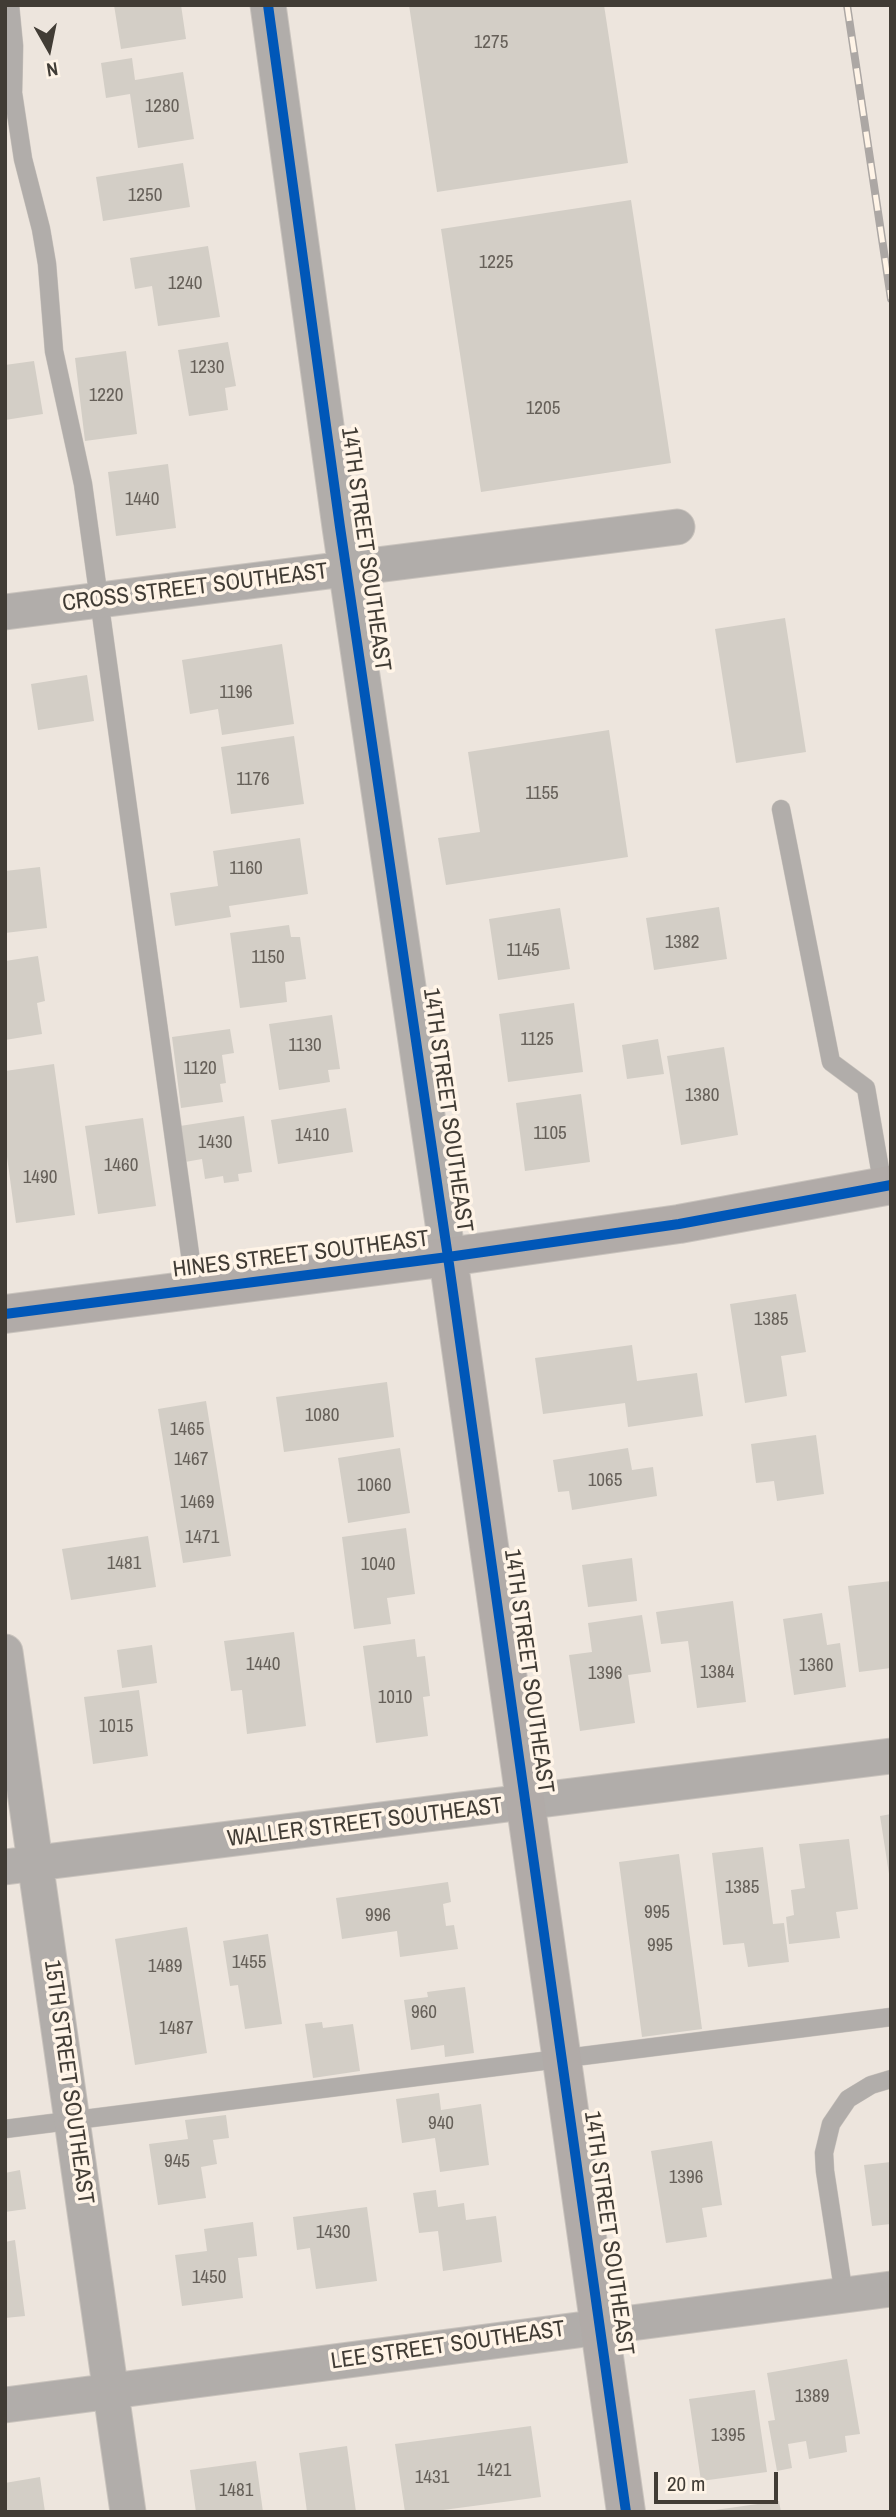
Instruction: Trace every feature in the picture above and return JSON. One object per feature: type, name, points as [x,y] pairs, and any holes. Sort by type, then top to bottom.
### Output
[{"type":"street","name":"14TH STREET SOUTHEAST","points":[[268,5],[626,2512]]},
{"type":"street","name":"CROSS STREET SOUTHEAST","points":[[5,612],[677,527]]},
{"type":"street","name":"HINES STREET SOUTHEAST","points":[[5,1314],[448,1257],[679,1224],[887,1186]]},
{"type":"street","name":"15TH STREET SOUTHEAST","points":[[5,1652],[21,1865],[73,2120],[128,2512]]},
{"type":"street","name":"WALLER STREET SOUTHEAST","points":[[21,1865],[891,1756]]},
{"type":"street","name":"LEE STREET SOUTHEAST","points":[[5,2405],[891,2289]]},
{"type":"lane","points":[[10,5],[14,46],[13,93],[23,159],[47,264],[54,351],[83,484],[195,1290]]},
{"type":"lane","points":[[781,809],[831,1062],[866,1088],[887,1186]]},
{"type":"lane","points":[[5,2129],[891,2017]]},
{"type":"lane","points":[[844,2295],[824,2153],[831,2124],[848,2099],[871,2085],[891,2079]]},
{"type":"building","points":[[114,5],[181,5],[186,39],[121,49]]},
{"type":"building","points":[[409,5],[604,5],[628,163],[437,192]]},
{"type":"building","points":[[132,58],[135,80],[183,72],[194,139],[138,148],[130,94],[106,98],[101,63]]},
{"type":"building","points":[[183,163],[190,207],[103,221],[96,177]]},
{"type":"building","points":[[631,200],[671,463],[481,492],[441,229]]},
{"type":"building","points":[[208,246],[220,317],[158,326],[152,286],[135,289],[130,258]]},
{"type":"building","points":[[228,342],[236,386],[225,388],[228,410],[189,416],[178,350]]},
{"type":"building","points":[[126,351],[137,434],[85,441],[75,358]]},
{"type":"building","points":[[34,361],[43,414],[5,420],[5,365]]},
{"type":"building","points":[[168,464],[176,528],[116,536],[108,472]]},
{"type":"building","points":[[785,618],[806,752],[736,763],[715,629]]},
{"type":"building","points":[[282,644],[294,724],[222,735],[218,709],[190,714],[182,660]]},
{"type":"building","points":[[87,675],[94,721],[38,730],[31,684]]},
{"type":"building","points":[[609,730],[628,857],[446,885],[438,838],[480,832],[468,752]]},
{"type":"building","points":[[294,736],[304,804],[231,814],[221,747]]},
{"type":"building","points":[[300,838],[308,894],[229,906],[231,917],[175,926],[170,893],[218,886],[213,851]]},
{"type":"building","points":[[40,867],[47,928],[5,933],[5,871]]},
{"type":"building","points":[[719,907],[727,959],[654,970],[646,918]]},
{"type":"building","points":[[560,908],[570,969],[498,980],[489,919]]},
{"type":"building","points":[[289,925],[291,937],[300,937],[306,979],[285,982],[287,1002],[240,1008],[230,933]]},
{"type":"building","points":[[38,956],[45,1001],[37,1003],[42,1034],[5,1040],[5,961]]},
{"type":"building","points":[[574,1003],[583,1072],[508,1082],[499,1014]]},
{"type":"building","points":[[332,1015],[340,1069],[328,1070],[330,1082],[279,1090],[269,1024]]},
{"type":"building","points":[[230,1029],[234,1053],[222,1055],[226,1083],[220,1084],[223,1102],[181,1108],[172,1037]]},
{"type":"building","points":[[658,1039],[664,1074],[627,1079],[622,1045]]},
{"type":"building","points":[[724,1047],[738,1135],[681,1145],[667,1056]]},
{"type":"building","points":[[54,1064],[75,1215],[16,1223],[5,1142],[5,1071]]},
{"type":"building","points":[[581,1094],[590,1162],[525,1171],[516,1103]]},
{"type":"building","points":[[346,1108],[353,1152],[278,1164],[271,1120]]},
{"type":"building","points":[[244,1116],[252,1172],[238,1174],[239,1181],[224,1183],[223,1176],[205,1179],[202,1159],[185,1162],[180,1126]]},
{"type":"building","points":[[143,1118],[156,1206],[98,1214],[85,1126]]},
{"type":"building","points":[[796,1294],[806,1352],[781,1356],[787,1396],[745,1403],[730,1304]]},
{"type":"building","points":[[632,1345],[637,1381],[697,1373],[703,1416],[628,1427],[625,1403],[543,1414],[535,1358]]},
{"type":"building","points":[[387,1382],[394,1437],[284,1452],[276,1397]]},
{"type":"building","points":[[206,1401],[231,1556],[183,1563],[158,1409]]},
{"type":"building","points":[[816,1435],[824,1494],[777,1501],[774,1481],[756,1483],[751,1444]]},
{"type":"building","points":[[400,1448],[410,1513],[348,1523],[338,1458]]},
{"type":"building","points":[[628,1448],[632,1470],[653,1467],[657,1496],[572,1510],[569,1491],[558,1492],[553,1460]]},
{"type":"building","points":[[406,1528],[415,1594],[387,1598],[391,1624],[354,1629],[342,1537]]},
{"type":"building","points":[[148,1536],[156,1587],[71,1600],[62,1549]]},
{"type":"building","points":[[632,1558],[637,1601],[588,1607],[582,1565]]},
{"type":"building","points":[[891,1581],[891,1668],[859,1672],[848,1586]]},
{"type":"building","points":[[733,1601],[746,1702],[697,1708],[688,1641],[661,1644],[656,1612]]},
{"type":"building","points":[[822,1613],[827,1645],[840,1643],[846,1687],[794,1695],[783,1619]]},
{"type":"building","points":[[642,1615],[651,1672],[628,1675],[635,1723],[580,1731],[569,1655],[592,1652],[588,1623]]},
{"type":"building","points":[[294,1632],[306,1726],[247,1734],[242,1690],[231,1691],[224,1641]]},
{"type":"building","points":[[415,1639],[417,1657],[425,1656],[430,1696],[423,1697],[428,1736],[376,1743],[363,1646]]},
{"type":"building","points":[[152,1645],[157,1683],[122,1688],[117,1650]]},
{"type":"building","points":[[139,1690],[148,1756],[93,1764],[84,1697]]},
{"type":"building","points":[[891,1814],[891,1874],[889,1874],[880,1816]]},
{"type":"building","points":[[849,1839],[858,1909],[836,1912],[840,1938],[789,1944],[786,1917],[794,1915],[791,1890],[805,1888],[799,1844]]},
{"type":"building","points":[[763,1847],[773,1924],[784,1923],[789,1962],[748,1967],[744,1943],[723,1945],[712,1853]]},
{"type":"building","points":[[679,1854],[702,2029],[642,2037],[619,1862]]},
{"type":"building","points":[[448,1882],[451,1902],[443,1904],[446,1926],[454,1925],[458,1949],[400,1957],[397,1931],[342,1939],[336,1898]]},
{"type":"building","points":[[187,1927],[207,2053],[135,2065],[115,1939]]},
{"type":"building","points":[[268,1934],[282,2024],[245,2029],[238,1985],[230,1986],[223,1941]]},
{"type":"building","points":[[465,1987],[474,2053],[445,2057],[444,2045],[411,2050],[404,2000],[428,1997],[427,1992]]},
{"type":"building","points":[[322,2022],[323,2028],[353,2024],[360,2071],[313,2078],[305,2024]]},
{"type":"building","points":[[439,2093],[441,2110],[481,2104],[489,2165],[440,2172],[435,2138],[402,2143],[396,2099]]},
{"type":"building","points":[[226,2115],[229,2138],[213,2140],[217,2164],[201,2167],[206,2198],[158,2205],[149,2144],[188,2139],[185,2120]]},
{"type":"building","points":[[712,2141],[722,2205],[702,2208],[707,2237],[666,2243],[651,2151]]},
{"type":"building","points":[[891,2162],[891,2224],[872,2226],[864,2165]]},
{"type":"building","points":[[20,2170],[26,2209],[5,2212],[5,2173]]},
{"type":"building","points":[[436,2190],[438,2207],[464,2203],[466,2220],[496,2216],[502,2262],[443,2271],[438,2231],[419,2233],[413,2193]]},
{"type":"building","points":[[367,2207],[377,2281],[316,2289],[310,2248],[297,2250],[293,2217]]},
{"type":"building","points":[[253,2222],[257,2256],[238,2258],[243,2298],[182,2306],[175,2255],[207,2251],[204,2229]]},
{"type":"building","points":[[15,2240],[25,2316],[5,2318],[5,2242]]},
{"type":"building","points":[[847,2359],[860,2434],[845,2436],[847,2452],[809,2459],[806,2441],[788,2444],[792,2468],[777,2471],[768,2421],[775,2420],[767,2373]]},
{"type":"building","points":[[755,2390],[767,2472],[701,2481],[689,2399]]},
{"type":"building","points":[[531,2426],[541,2497],[428,2512],[405,2512],[395,2444]]},
{"type":"building","points":[[347,2446],[356,2512],[307,2512],[299,2453]]},
{"type":"building","points":[[256,2461],[263,2512],[196,2512],[190,2470]]},
{"type":"building","points":[[40,2477],[45,2512],[5,2512],[5,2483]]},
{"type":"building","points":[[779,2501],[781,2512],[715,2512],[715,2510]]},
{"type":"railway","points":[[847,5],[891,299]]},
{"type":"cycle path","points":[[268,5],[340,527],[448,1257],[626,2512]]},
{"type":"cycle path","points":[[5,1314],[448,1257],[679,1224],[891,1185]]}]
